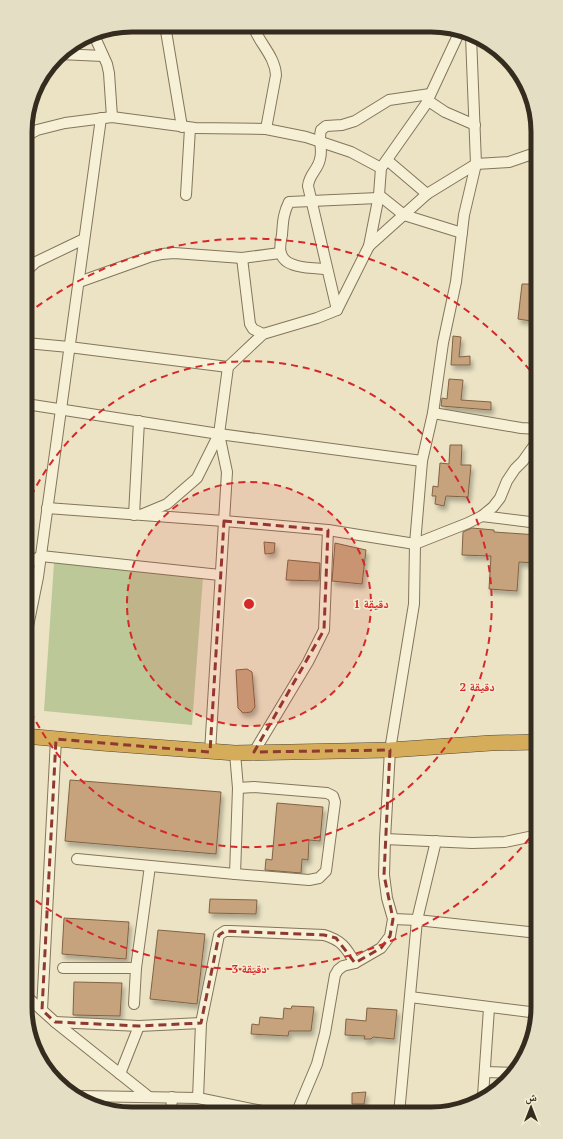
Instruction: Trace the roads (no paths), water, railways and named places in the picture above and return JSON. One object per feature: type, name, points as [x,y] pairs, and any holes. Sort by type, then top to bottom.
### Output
[{"type":"highway","points":[[32,737],[235,753],[390,750],[491,743],[531,742]]},
{"type":"street","points":[[166,32],[186,127],[186,195]]},
{"type":"street","points":[[256,32],[276,68],[266,129]]},
{"type":"street","points":[[138,515],[167,504],[197,478],[219,434],[228,368],[263,334],[317,318],[337,310],[369,246],[384,164],[429,97],[458,36]]},
{"type":"street","points":[[96,39],[104,56],[109,73],[112,117]]},
{"type":"street","points":[[299,1107],[317,1064],[326,1026],[335,975],[343,966],[355,962],[381,948],[390,936],[393,920],[387,898],[384,875],[390,750],[414,604],[415,544],[422,461],[433,413],[443,343],[456,282],[464,215],[476,164],[471,40]]},
{"type":"street","points":[[69,54],[104,56]]},
{"type":"street","points":[[337,310],[311,201],[309,181],[321,158],[320,133],[323,128],[336,127],[349,123],[389,100],[429,97],[445,112],[475,124]]},
{"type":"street","points":[[32,133],[37,130],[65,123],[112,117],[186,127],[266,129],[286,132],[384,164],[427,194]]},
{"type":"street","points":[[32,607],[38,577],[62,409],[100,118]]},
{"type":"street","points":[[369,246],[427,194],[476,164],[509,162],[531,154]]},
{"type":"street","points":[[327,269],[297,266],[289,264],[283,260],[280,253],[283,212],[289,202],[379,197],[404,215],[462,233]]},
{"type":"street","points":[[32,266],[36,262],[84,239]]},
{"type":"street","points":[[79,282],[149,257],[162,254],[174,253],[242,258],[280,253]]},
{"type":"street","points":[[242,258],[250,324],[253,329],[263,334]]},
{"type":"street","points":[[32,344],[228,368]]},
{"type":"street","points":[[32,405],[219,434],[422,461]]},
{"type":"street","points":[[433,413],[531,429]]},
{"type":"street","points":[[138,421],[138,515]]},
{"type":"street","points":[[210,752],[227,472],[219,434]]},
{"type":"street","points":[[47,508],[328,530],[415,544],[468,523],[482,516],[493,508],[500,498],[507,481],[531,449]]},
{"type":"street","points":[[482,516],[531,522]]},
{"type":"street","points":[[254,752],[308,662],[324,630],[328,530]]},
{"type":"street","points":[[32,561],[41,556],[220,575]]},
{"type":"street","points":[[42,1010],[56,739]]},
{"type":"street","points":[[235,753],[238,788],[235,874]]},
{"type":"street","points":[[77,859],[309,880],[319,878],[326,871],[335,802],[333,796],[327,793],[254,787],[238,788]]},
{"type":"street","points":[[385,839],[472,843],[506,842],[531,837]]},
{"type":"street","points":[[400,1107],[417,920],[436,841]]},
{"type":"street","points":[[134,1004],[136,968],[150,866]]},
{"type":"street","points":[[393,920],[417,920],[531,931]]},
{"type":"street","points":[[198,1098],[201,1023],[219,935],[225,931],[324,935],[336,938],[347,949],[355,962]]},
{"type":"street","points":[[63,968],[136,968]]},
{"type":"street","points":[[410,997],[531,1012]]},
{"type":"street","points":[[32,1001],[55,1022],[149,1097]]},
{"type":"street","points":[[483,1092],[489,1008]]},
{"type":"street","points":[[55,1022],[139,1026],[201,1023]]},
{"type":"street","points":[[120,1074],[139,1026]]},
{"type":"street","points":[[485,1072],[506,1073]]},
{"type":"street","points":[[86,1096],[198,1098],[237,1107]]},
{"type":"street","points":[[171,1107],[172,1098]]}]
